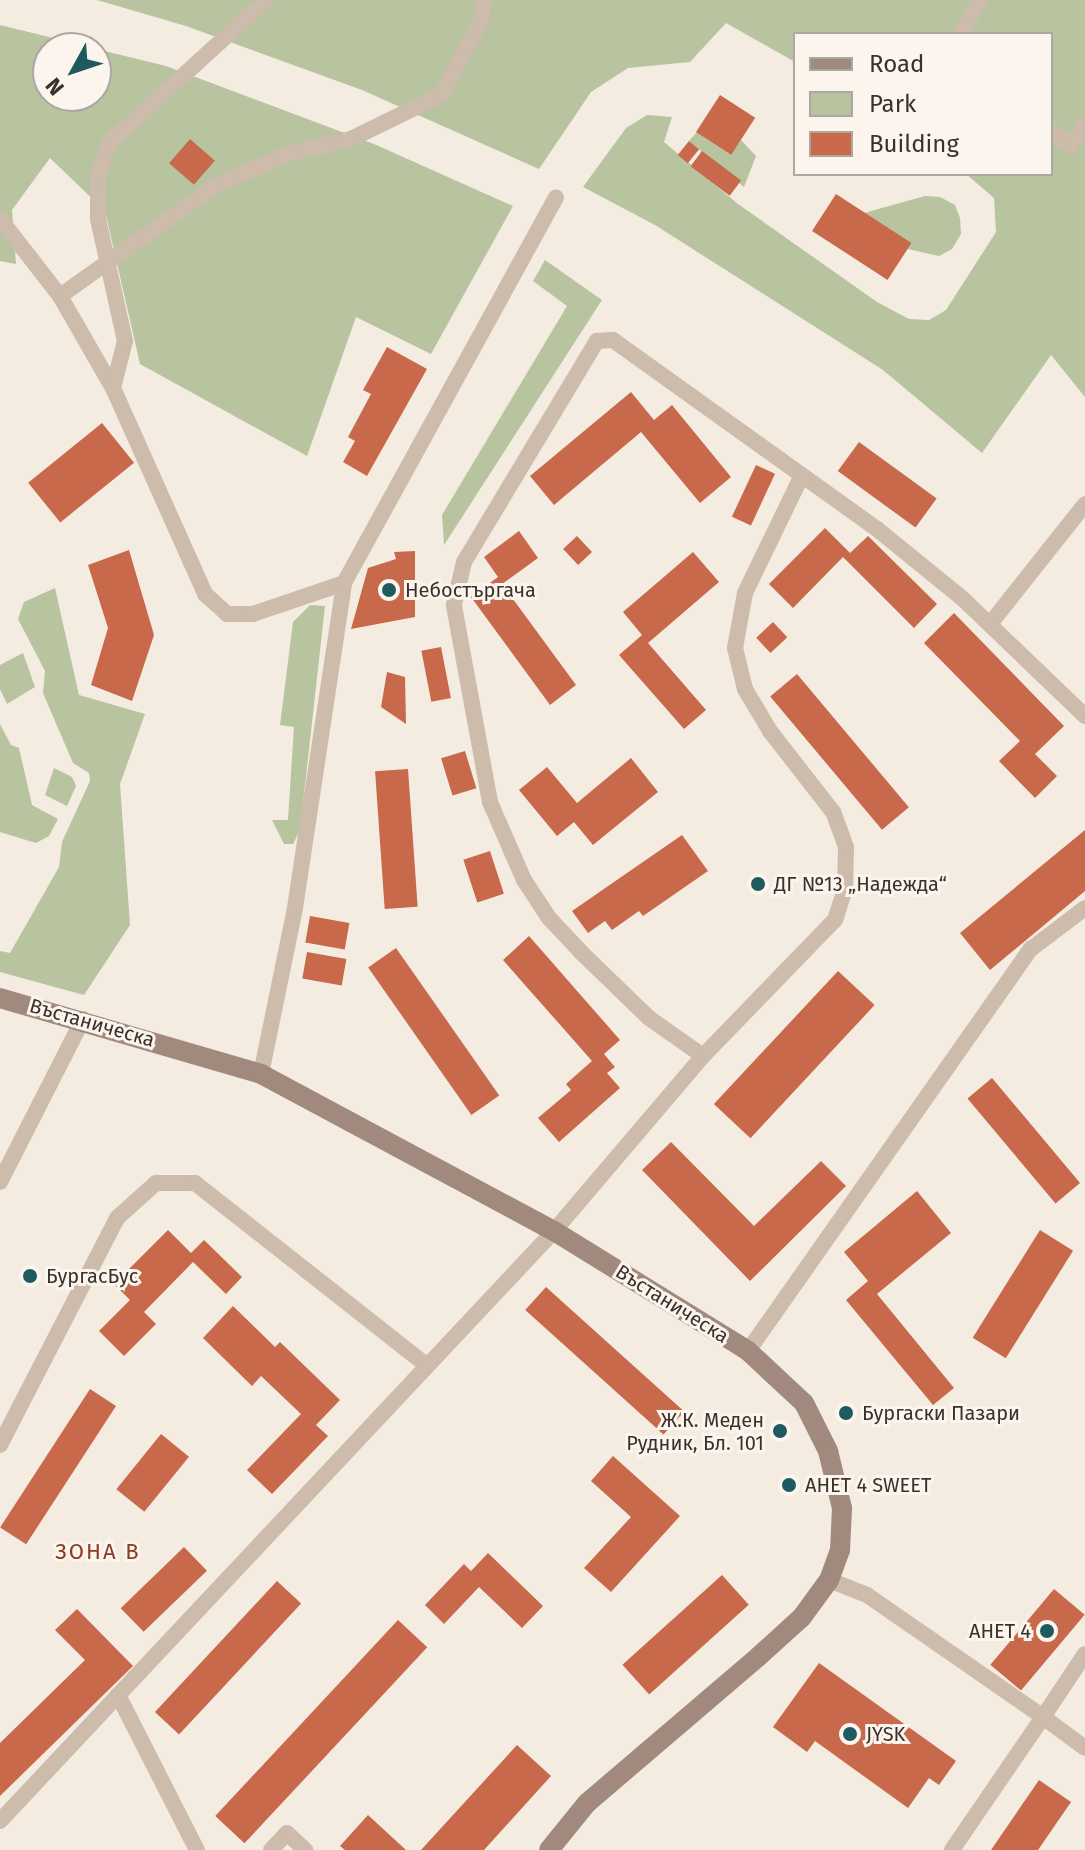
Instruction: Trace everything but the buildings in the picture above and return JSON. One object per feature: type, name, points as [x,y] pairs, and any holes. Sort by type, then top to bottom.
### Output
[{"type":"main road","name":"Въстаническа","points":[[0,998],[83,1019],[261,1074],[554,1231],[748,1351],[804,1403],[828,1451],[842,1508],[840,1550],[829,1580],[802,1617],[587,1803],[549,1850]]},
{"type":"street","points":[[113,388],[125,341],[104,266],[98,178],[109,143],[266,0]]},
{"type":"street","points":[[60,296],[215,186],[285,155],[351,139],[441,95],[481,21],[484,0]]},
{"type":"street","points":[[962,32],[980,0]]},
{"type":"street","points":[[1053,133],[1070,146],[1085,125]]},
{"type":"street","points":[[261,1074],[300,880],[344,583],[556,198]]},
{"type":"street","points":[[0,219],[60,296],[113,388],[205,594],[227,614],[253,614],[344,583]]},
{"type":"street","points":[[703,1056],[649,1018],[581,952],[549,918],[524,880],[490,802],[454,605],[464,562],[597,341],[613,340],[877,529],[990,624],[1085,716]]},
{"type":"street","points":[[0,1821],[425,1364],[554,1231],[703,1056],[804,958],[835,920],[845,889],[846,847],[833,812],[770,731],[745,689],[735,648],[745,593],[801,477]]},
{"type":"street","points":[[990,624],[1085,504]]},
{"type":"street","points":[[748,1351],[1031,949],[1085,908]]},
{"type":"street","points":[[0,1182],[83,1019]]},
{"type":"street","points":[[0,1445],[117,1218],[156,1183],[195,1183],[425,1364]]},
{"type":"street","points":[[829,1580],[867,1595],[1085,1748]]},
{"type":"street","points":[[952,1850],[1085,1654]]},
{"type":"street","points":[[118,1695],[197,1850]]},
{"type":"street","points":[[271,1850],[287,1833],[305,1850]]},
{"type":"green space","points":[[97,0],[1085,0],[1085,397],[1051,355],[982,453],[883,370],[655,225],[583,187],[626,128],[647,115],[672,117],[664,142],[738,204],[877,302],[909,319],[929,320],[946,310],[996,232],[994,198],[968,176],[1053,176],[1053,32],[793,32],[793,61],[726,23],[690,62],[628,68],[591,92],[539,169],[362,90],[186,26]]},
{"type":"green space","points":[[0,25],[32,33],[32,112],[112,112],[112,53],[166,66],[374,144],[513,206],[431,354],[356,317],[307,456],[140,364],[105,211],[50,158],[12,210],[16,264],[0,261]]},
{"type":"green space","points":[[697,132],[731,154],[741,140],[756,156],[744,187],[689,141]]},
{"type":"green space","points":[[925,196],[940,197],[955,205],[960,218],[961,234],[952,249],[939,256],[908,249],[864,213]]},
{"type":"green space","points":[[545,260],[602,300],[444,545],[442,515],[567,306],[533,281]]},
{"type":"green space","points":[[55,588],[79,695],[145,714],[120,784],[130,925],[84,995],[0,972],[0,951],[10,953],[59,867],[62,842],[90,781],[89,773],[73,763],[43,693],[45,671],[18,619],[24,602]]},
{"type":"green space","points":[[310,605],[325,606],[300,830],[293,844],[284,844],[272,820],[288,820],[294,727],[280,725],[293,622]]},
{"type":"green space","points":[[23,653],[35,687],[7,704],[0,689],[0,665]]},
{"type":"green space","points":[[0,724],[11,745],[19,748],[32,805],[58,819],[49,836],[36,843],[0,832]]},
{"type":"green space","points":[[54,768],[72,777],[76,786],[67,806],[45,795]]},
{"type":"place","name":"Небостъргача","points":[[389,590]]},
{"type":"place","name":"ДГ №13 „Надежда“","points":[[758,884]]},
{"type":"place","name":"БургасБус","points":[[30,1276]]},
{"type":"place","name":"Бургаски Пазари","points":[[846,1413]]},
{"type":"place","name":"Ж.К. Меден Рудник, Бл. 101","points":[[780,1431]]},
{"type":"place","name":"АНЕТ 4 SWEET","points":[[789,1485]]},
{"type":"place","name":"АНЕТ 4","points":[[1047,1631]]},
{"type":"place","name":"JYSK","points":[[850,1734]]},
{"type":"district","name":"ЗОНА В","points":[[98,1552]]}]
